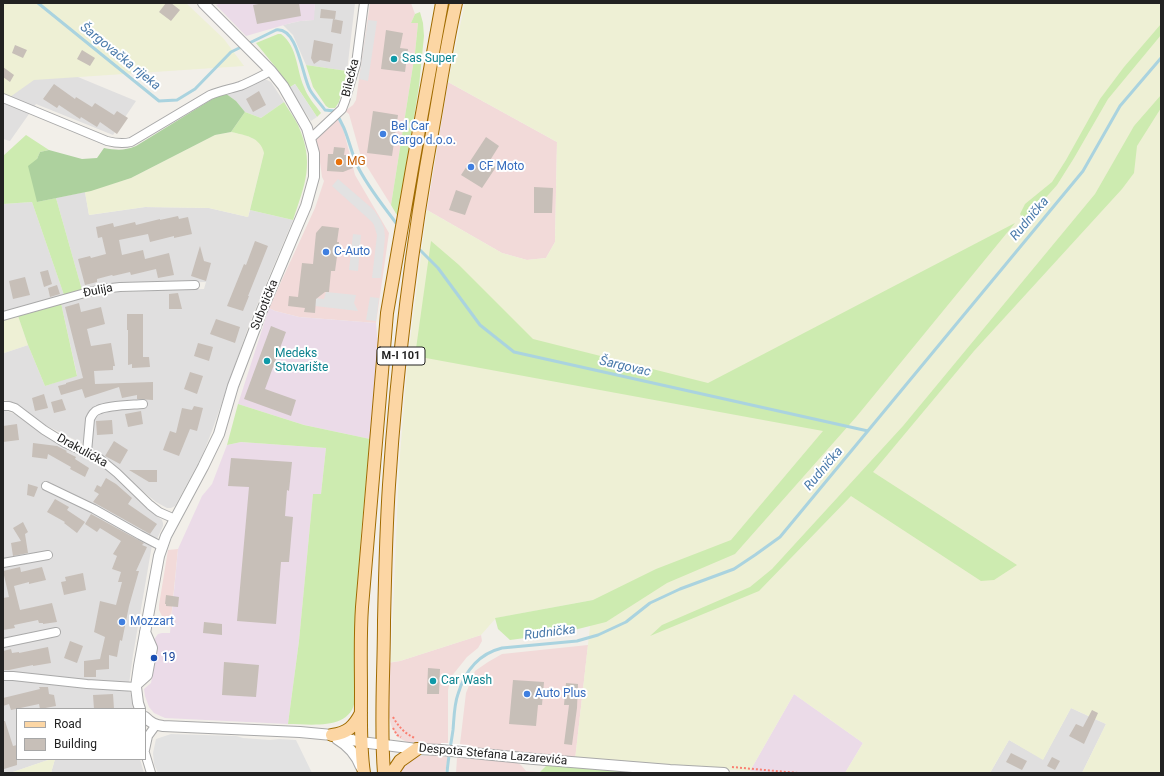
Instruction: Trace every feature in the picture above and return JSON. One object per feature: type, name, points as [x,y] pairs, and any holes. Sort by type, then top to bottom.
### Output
[{"type":"main road","name":"M-I 101","points":[[363,772],[361,742],[360,634],[387,313],[442,3]]},
{"type":"main road","name":"M-I 101","points":[[384,773],[383,714],[386,548],[389,485],[399,369],[409,276],[424,179],[450,29],[456,3]]},
{"type":"main road","points":[[332,735],[340,734],[352,727],[361,712]]},
{"type":"main road","points":[[392,773],[400,761],[417,749]]},
{"type":"street","name":"Subotička","points":[[139,707],[136,685],[162,546],[219,434],[233,386],[260,315],[306,206],[314,177],[314,153],[310,139],[304,122],[283,86],[271,71],[202,3]]},
{"type":"street","name":"Bilećka","points":[[310,139],[342,109],[348,94],[356,64],[364,3]]},
{"type":"street","points":[[3,98],[107,141],[126,143],[131,142],[210,95],[254,80],[271,71]]},
{"type":"street","name":"Đulija","points":[[3,316],[102,289],[120,287],[195,285]]},
{"type":"street","points":[[87,452],[90,419],[92,414],[98,410],[112,407],[143,404]]},
{"type":"street","name":"Drakulićka","points":[[3,406],[15,408],[44,430],[65,443],[100,459],[150,505],[159,512],[175,519]]},
{"type":"street","points":[[46,486],[94,509],[162,546]]},
{"type":"street","points":[[3,563],[48,555]]},
{"type":"street","points":[[3,643],[56,632]]},
{"type":"street","points":[[3,676],[87,684],[136,685]]},
{"type":"street","points":[[383,714],[388,736],[402,747]]},
{"type":"street","points":[[146,718],[156,725],[148,736],[146,747]]},
{"type":"street","name":"Despota Stefana Lazarevića","points":[[156,725],[300,732],[332,735],[361,742],[417,749],[724,773]]},
{"type":"street","points":[[332,735],[347,744],[357,756],[363,772]]},
{"type":"street","points":[[146,756],[151,773]]},
{"type":"shaded area","points":[[221,3],[315,3],[314,20],[291,23],[246,36],[216,5]]},
{"type":"shaded area","points":[[315,3],[355,3],[347,71],[306,65],[293,35],[283,25],[313,20]]},
{"type":"shaded area","points":[[370,3],[411,3],[415,14],[411,23],[418,23],[415,53],[391,205],[361,157],[349,114],[345,111],[353,105],[356,100]]},
{"type":"shaded area","points":[[368,20],[377,21],[368,81],[359,79]]},
{"type":"shaded area","points":[[3,46],[136,101],[113,135],[36,104],[10,141],[3,139]]},
{"type":"shaded area","points":[[265,79],[271,82],[284,102],[261,118],[245,112],[236,101],[225,93],[257,81]]},
{"type":"shaded area","points":[[448,82],[557,142],[555,242],[546,258],[527,260],[502,253],[427,210]]},
{"type":"shaded area","points":[[295,84],[317,117],[311,121],[289,88]]},
{"type":"shaded area","points":[[337,118],[343,128],[355,175],[389,233],[376,323],[299,317],[269,308],[315,208],[324,181],[316,140]]},
{"type":"shaded area","points":[[338,179],[374,210],[381,221],[384,228],[385,237],[381,278],[372,278],[377,235],[374,225],[332,186]]},
{"type":"shaded area","points":[[85,192],[89,215],[145,207],[209,208],[248,217],[250,210],[293,220],[250,322],[202,456],[175,506],[171,508],[167,508],[156,502],[113,464],[91,449],[93,419],[100,412],[119,403],[86,418],[83,444],[43,424],[17,404],[5,400],[3,401],[3,350],[4,353],[28,345],[45,386],[77,375],[61,303],[118,292],[204,289],[206,282],[116,284],[95,286],[82,290],[56,198]]},
{"type":"shaded area","points":[[32,202],[64,295],[3,312],[3,204]]},
{"type":"shaded area","points":[[353,234],[361,235],[358,271],[349,270]]},
{"type":"shaded area","points":[[326,292],[356,295],[354,303],[358,311],[315,306],[315,298],[324,299]]},
{"type":"shaded area","points":[[370,297],[379,298],[376,321],[366,320]]},
{"type":"shaded area","points":[[269,308],[299,317],[376,323],[380,368],[370,439],[304,425],[238,404]]},
{"type":"shaded area","points":[[3,411],[15,414],[49,437],[95,460],[109,469],[162,520],[163,526],[156,541],[87,508],[152,545],[129,684],[3,673],[3,566],[49,558],[51,552],[39,552],[3,560]]},
{"type":"shaded area","points":[[241,442],[326,448],[321,494],[313,494],[299,641],[288,724],[165,718],[154,713],[149,707],[144,689],[151,683],[158,648],[153,641],[158,634],[170,633],[178,549],[202,496],[212,484],[227,445]]},
{"type":"shaded area","points":[[178,549],[171,619],[162,616],[159,610],[159,605],[168,550]]},
{"type":"shaded area","points":[[481,635],[482,641],[478,648],[467,657],[451,677],[448,690],[448,743],[442,743],[441,746],[411,744],[399,738],[392,728],[389,717],[388,663],[400,661]]},
{"type":"shaded area","points":[[588,645],[575,760],[469,748],[460,744],[466,693],[475,671],[502,654]]},
{"type":"shaded area","points":[[3,679],[130,692],[133,708],[16,708],[16,760],[48,760],[10,773],[3,773]]},
{"type":"shaded area","points":[[794,694],[863,743],[845,773],[773,773],[750,771]]},
{"type":"shaded area","points":[[1071,708],[1106,724],[1082,773],[990,773],[1009,740],[1043,759]]},
{"type":"shaded area","points":[[171,734],[236,736],[270,740],[296,740],[312,773],[158,773],[154,764],[153,753],[156,739]]},
{"type":"shaded area","points":[[440,755],[448,757],[445,773],[398,773],[400,768],[417,756]]},
{"type":"shaded area","points":[[457,758],[516,762],[526,771],[539,773],[456,773]]},
{"type":"shaded area","points":[[55,760],[140,760],[144,773],[51,773]]},
{"type":"green space","points":[[3,3],[186,3],[224,39],[244,66],[34,80],[3,102]]},
{"type":"green space","points":[[465,3],[1161,3],[1161,773],[1082,773],[1106,724],[1071,708],[1043,760],[1009,740],[990,773],[845,773],[863,743],[794,694],[750,771],[575,760],[593,600],[496,618],[481,635],[400,661],[391,662],[399,467],[408,357],[427,210],[502,253],[527,260],[546,258],[555,242],[557,142],[448,82]]},
{"type":"green space","points":[[420,12],[424,36],[419,86],[398,217],[391,205],[415,53],[418,23],[411,23],[415,14]]},
{"type":"green space","points":[[1161,24],[1161,35],[1108,99],[1057,185],[1025,221],[1020,214],[1025,204],[1052,182],[1100,99],[1124,67]]},
{"type":"green space","points":[[281,34],[287,39],[291,45],[305,90],[321,113],[317,117],[295,84],[289,88],[277,69],[256,43]]},
{"type":"green space","points":[[306,65],[347,71],[339,102],[335,108],[329,108],[326,106],[313,87]]},
{"type":"green space","points":[[225,93],[236,101],[245,112],[231,132],[215,135],[131,178],[91,191],[37,202],[28,166],[37,159],[40,152],[49,150],[82,159],[97,158],[104,148],[120,150],[132,148],[214,98]]},
{"type":"green space","points":[[1161,95],[1161,108],[1137,146],[1134,173],[1122,189],[974,351],[873,472],[1017,565],[994,580],[981,581],[851,496],[759,591],[650,636],[662,625],[750,587],[772,569],[903,426],[1095,194],[1134,126]]},
{"type":"green space","points":[[284,102],[298,125],[306,151],[307,162],[304,184],[293,220],[250,210],[264,153],[256,140],[231,132],[245,112],[261,118]]},
{"type":"green space","points":[[231,132],[246,135],[259,142],[263,147],[264,153],[248,217],[209,208],[145,207],[89,215],[85,192],[131,178],[215,135]]},
{"type":"green space","points":[[26,135],[49,150],[40,152],[37,159],[37,202],[56,198],[82,290],[64,295],[32,202],[3,204],[3,156]]},
{"type":"green space","points":[[1015,223],[857,416],[735,554],[667,583],[606,622],[562,633],[510,640],[498,629],[495,618],[593,600],[656,569],[731,540],[823,431],[415,356],[431,241],[459,265],[533,339],[708,383]]},
{"type":"green space","points":[[61,303],[77,376],[45,386],[18,316]]},
{"type":"green space","points":[[18,316],[28,345],[4,353],[3,321]]},
{"type":"green space","points":[[238,404],[304,425],[370,439],[361,534],[357,605],[355,699],[352,709],[346,716],[329,724],[288,724],[299,641],[313,494],[321,494],[326,448],[241,442],[227,445]]},
{"type":"green space","points":[[48,760],[55,760],[51,773],[10,773]]},
{"type":"green space","points":[[547,765],[657,773],[539,773]]},
{"type":"pier","points":[[441,743],[469,745],[468,758],[440,756]]},
{"type":"building","points":[[166,3],[171,3],[180,10],[171,21],[159,12]]},
{"type":"building","points":[[264,3],[299,3],[301,16],[257,24],[253,5]]},
{"type":"building","points":[[321,9],[336,11],[335,19],[320,18]]},
{"type":"building","points":[[333,19],[343,21],[341,34],[331,32]]},
{"type":"building","name":"Sas Super","points":[[386,30],[403,33],[400,48],[408,49],[405,72],[381,69]]},
{"type":"building","points":[[314,40],[333,44],[330,62],[320,60],[314,64],[311,58]]},
{"type":"building","points":[[15,45],[27,50],[23,58],[12,53]]},
{"type":"building","points":[[82,50],[95,58],[90,66],[77,59]]},
{"type":"building","points":[[3,67],[14,75],[10,82],[3,77]]},
{"type":"building","points":[[54,84],[75,99],[76,97],[92,107],[95,103],[114,115],[117,111],[128,118],[117,134],[100,122],[97,127],[81,117],[80,119],[59,105],[57,108],[43,99]]},
{"type":"building","points":[[259,91],[266,105],[253,112],[246,99]]},
{"type":"building","name":"Bel Car Cargo d.o.o.","points":[[373,111],[398,115],[392,156],[367,153]]},
{"type":"building","points":[[486,137],[499,146],[489,162],[496,167],[482,188],[461,175]]},
{"type":"building","name":"MG","points":[[334,147],[345,148],[344,155],[350,155],[353,168],[343,172],[327,171],[328,154],[333,154]]},
{"type":"building","points":[[534,187],[553,188],[552,213],[534,213]]},
{"type":"building","points":[[456,190],[472,196],[465,215],[449,210]]},
{"type":"building","points":[[178,216],[179,219],[188,217],[192,234],[174,238],[174,236],[150,242],[148,234],[119,240],[122,255],[143,250],[145,259],[169,253],[174,275],[158,278],[156,269],[131,275],[130,272],[112,275],[97,279],[97,282],[85,285],[78,259],[90,256],[91,258],[106,254],[102,237],[98,238],[96,227],[113,223],[114,227],[135,222],[136,225]]},
{"type":"building","name":"C-Auto","points":[[322,226],[339,228],[337,242],[339,242],[335,271],[331,271],[329,292],[325,292],[316,299],[315,313],[304,312],[305,308],[288,306],[289,296],[298,297],[302,263],[313,264],[316,233]]},
{"type":"building","points":[[255,241],[268,246],[243,311],[227,306],[244,264],[246,265]]},
{"type":"building","points":[[200,246],[204,261],[211,263],[206,281],[191,276]]},
{"type":"building","points":[[48,270],[52,284],[44,287],[40,272]]},
{"type":"building","points":[[25,277],[30,295],[13,299],[9,281]]},
{"type":"building","points":[[57,285],[60,294],[50,297],[48,288]]},
{"type":"building","points":[[178,293],[182,309],[169,309],[169,294]]},
{"type":"building","points":[[79,303],[81,312],[101,307],[105,324],[87,329],[91,346],[111,343],[115,366],[113,366],[113,370],[94,371],[95,384],[153,382],[153,400],[137,399],[137,395],[122,398],[119,387],[85,398],[82,389],[61,395],[58,386],[83,378],[65,307]]},
{"type":"building","points":[[127,314],[143,314],[143,357],[149,357],[150,367],[132,368],[132,364],[128,365]]},
{"type":"building","points":[[216,319],[240,327],[235,343],[210,334]]},
{"type":"building","name":"Medeks Stovarište","points":[[271,326],[286,332],[265,389],[296,400],[291,416],[244,399]]},
{"type":"building","points":[[198,343],[213,347],[209,361],[194,356]]},
{"type":"building","points":[[190,372],[203,376],[197,394],[184,389]]},
{"type":"building","points":[[44,394],[48,408],[35,411],[32,398]]},
{"type":"building","points":[[62,399],[66,410],[54,413],[51,402]]},
{"type":"building","points":[[194,406],[203,408],[197,431],[190,429],[179,456],[163,450],[170,431],[176,433],[182,408],[192,410]]},
{"type":"building","points":[[141,411],[143,424],[128,427],[125,414]]},
{"type":"building","points":[[112,420],[113,434],[97,435],[96,421]]},
{"type":"building","points":[[17,424],[19,440],[3,442],[3,426]]},
{"type":"building","points":[[114,441],[128,450],[120,464],[105,456]]},
{"type":"building","points":[[33,443],[57,446],[67,451],[66,452],[76,457],[75,459],[89,468],[85,477],[48,454],[47,459],[32,457]]},
{"type":"building","points":[[231,458],[292,462],[289,491],[287,490],[285,516],[293,517],[289,562],[281,562],[276,624],[237,621],[249,487],[228,486]]},
{"type":"building","points":[[129,470],[157,470],[157,482],[149,482]]},
{"type":"building","points":[[106,478],[116,484],[132,498],[128,504],[157,524],[150,534],[93,502],[99,494],[94,491],[97,485],[101,487]]},
{"type":"building","points":[[28,484],[38,487],[34,497],[27,495]]},
{"type":"building","points":[[55,499],[69,507],[67,510],[85,522],[77,533],[64,523],[65,522],[47,512]]},
{"type":"building","points":[[91,514],[144,543],[142,545],[147,547],[136,571],[139,571],[129,606],[122,641],[120,640],[117,657],[109,655],[109,669],[96,670],[96,677],[84,677],[84,661],[100,659],[105,637],[94,632],[100,601],[116,605],[122,582],[118,582],[121,572],[112,569],[117,556],[113,554],[121,541],[100,528],[97,532],[85,524]]},
{"type":"building","points":[[23,522],[28,532],[25,534],[28,553],[13,556],[11,543],[21,541],[13,528]]},
{"type":"building","points":[[20,567],[21,572],[42,567],[46,580],[14,586],[20,610],[52,603],[57,622],[43,624],[39,623],[38,620],[14,625],[15,628],[3,630],[3,598],[9,597],[3,571]]},
{"type":"building","points":[[83,573],[86,590],[64,595],[61,582],[66,581],[65,577]]},
{"type":"building","points":[[166,595],[179,597],[178,607],[166,606]]},
{"type":"building","points":[[204,622],[222,624],[222,635],[203,633]]},
{"type":"building","points":[[70,641],[83,646],[77,663],[64,658]]},
{"type":"building","points":[[48,647],[51,663],[3,670],[3,651],[11,649],[12,653],[19,653]]},
{"type":"building","points":[[224,662],[259,665],[256,697],[222,695]]},
{"type":"building","name":"Car Wash","points":[[428,668],[440,669],[439,694],[427,694]]},
{"type":"building","name":"Auto Plus","points":[[513,680],[544,682],[542,705],[538,705],[536,726],[509,724]]},
{"type":"building","points":[[566,683],[578,684],[577,708],[572,745],[564,744],[569,705],[564,705]]},
{"type":"building","points":[[39,687],[48,687],[49,694],[54,695],[56,706],[40,708],[39,704],[11,710],[9,704],[3,706],[3,698],[40,689]]},
{"type":"building","points":[[113,694],[114,708],[94,708],[93,695]]},
{"type":"building","points":[[1092,710],[1098,713],[1084,744],[1069,736],[1076,724],[1083,727]]},
{"type":"building","points":[[3,721],[5,721],[13,746],[16,745],[17,765],[4,769]]},
{"type":"building","points":[[1011,753],[1027,761],[1022,770],[1006,762]]},
{"type":"building","points":[[1052,757],[1060,761],[1055,770],[1047,766]]},
{"type":"waterway","name":"Šargovačka rijeka","points":[[38,3],[159,101],[177,100],[195,89],[231,52],[276,30],[283,31],[289,36],[294,44],[310,90],[325,110],[334,111],[338,117],[345,130],[354,158],[361,173],[396,223]]},
{"type":"waterway","name":"Rudnička","points":[[447,773],[457,698],[464,678],[479,659],[486,654],[502,648],[577,641],[598,635],[626,622],[650,603],[680,589],[734,569],[780,537],[1083,171],[1120,106],[1161,58]]},
{"type":"waterway","name":"Šargovac","points":[[420,250],[438,268],[480,325],[514,352],[868,431]]},
{"type":"place","name":"Sas Super","points":[[394,59]]},
{"type":"place","name":"Bel Car Cargo d.o.o.","points":[[383,134]]},
{"type":"place","name":"MG","points":[[339,162]]},
{"type":"place","name":"CF Moto","points":[[471,167]]},
{"type":"place","name":"C-Auto","points":[[326,252]]},
{"type":"place","name":"Medeks Stovarište","points":[[267,361]]},
{"type":"place","name":"Mozzart","points":[[122,622]]},
{"type":"place","name":"19","points":[[154,658]]},
{"type":"place","name":"Car Wash","points":[[433,681]]},
{"type":"place","name":"Auto Plus","points":[[527,694]]}]
